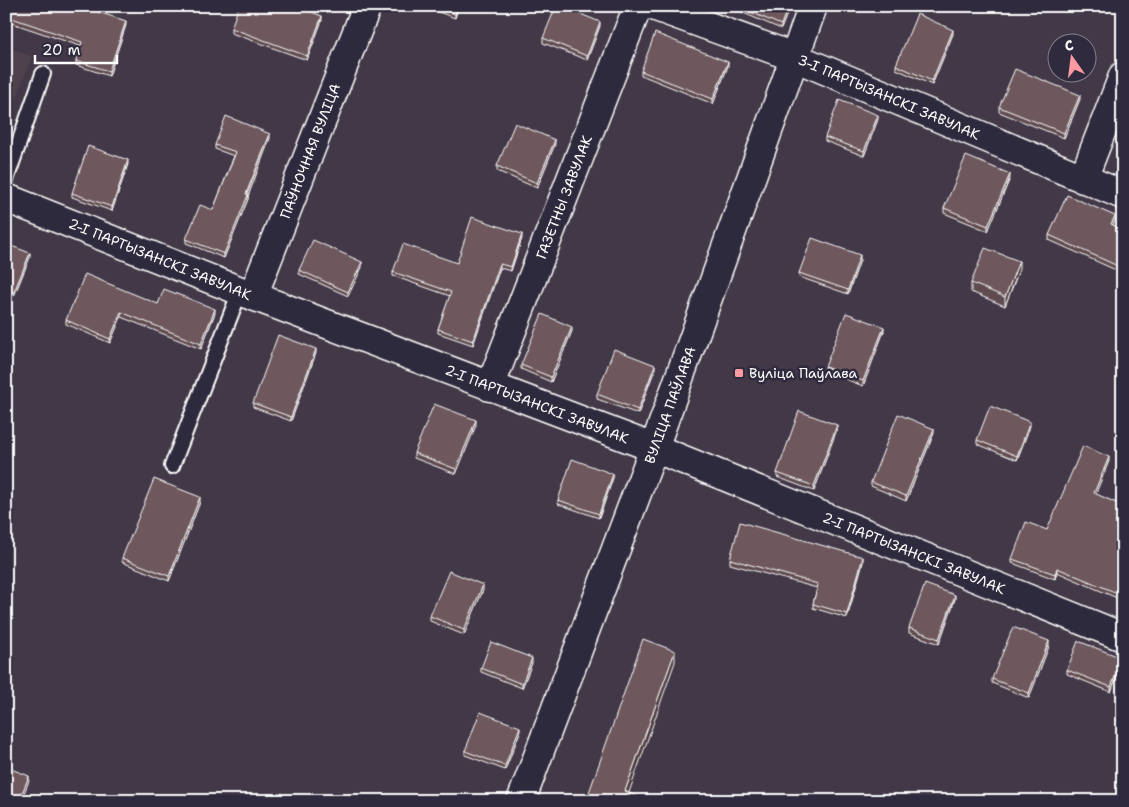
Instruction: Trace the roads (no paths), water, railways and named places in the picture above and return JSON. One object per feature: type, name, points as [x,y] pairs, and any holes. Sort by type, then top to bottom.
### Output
[{"type":"street","name":"ПАЎНОЧНАЯ ВУЛІЦА","points":[[246,293],[366,6]]},
{"type":"street","name":"ГАЗЕТНЫ ЗАВУЛАК","points":[[490,387],[638,6]]},
{"type":"street","name":"3-І ПАРТЫЗАНСКІ ЗАВУЛАК","points":[[653,6],[794,57],[1083,179],[1123,194]]},
{"type":"street","name":"ВУЛІЦА ПАЎЛАВА","points":[[521,801],[654,448],[813,6]]},
{"type":"street","points":[[1083,179],[1123,76]]},
{"type":"street","name":"2-І ПАРТЫЗАНСКІ ЗАВУЛАК","points":[[6,198],[246,293],[654,448],[1123,637]]},
{"type":"lane","points":[[6,180],[43,74]]},
{"type":"lane","points":[[172,466],[246,293]]},
{"type":"place","name":"Вуліца Паўлава","points":[[739,373]]}]
